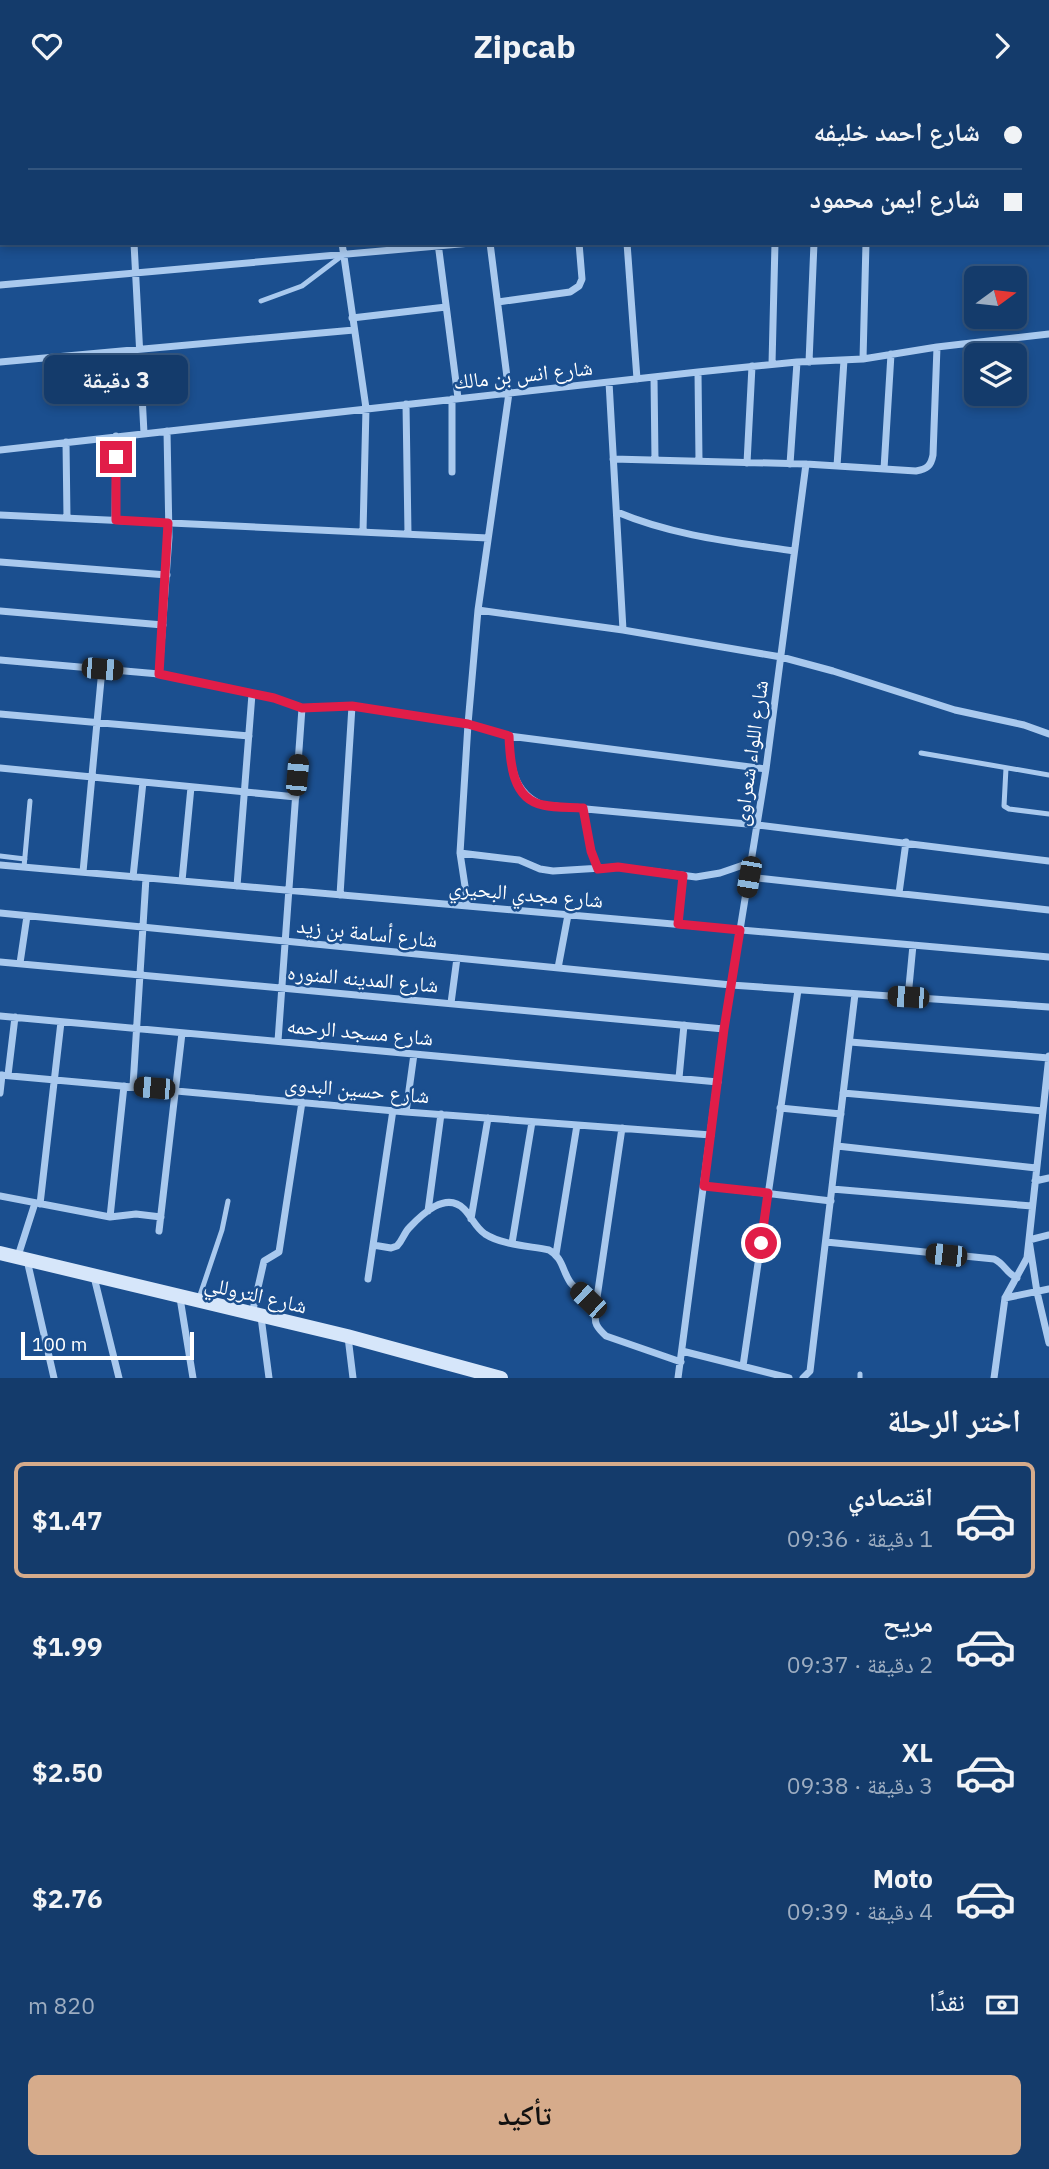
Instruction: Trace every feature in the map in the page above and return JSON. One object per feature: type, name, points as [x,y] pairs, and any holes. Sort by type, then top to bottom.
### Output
[{"type":"street","points":[[134,245],[144,433]]},
{"type":"street","points":[[342,245],[366,408],[363,532]]},
{"type":"street","points":[[0,285],[438,245],[455,399],[452,472]]},
{"type":"street","points":[[468,906],[460,853],[468,724],[478,610],[509,393],[490,245]]},
{"type":"street","points":[[498,302],[575,290],[582,279],[579,245]]},
{"type":"street","points":[[627,245],[637,379]]},
{"type":"street","points":[[772,364],[775,245]]},
{"type":"street","points":[[809,362],[814,245]]},
{"type":"street","points":[[863,359],[866,245]]},
{"type":"street","points":[[352,318],[446,307]]},
{"type":"street","points":[[0,362],[354,330]]},
{"type":"street","name":"شارع انس بن مالك","points":[[0,450],[752,366],[863,359],[1049,334]]},
{"type":"street","points":[[613,459],[806,464],[916,471],[925,469],[932,463],[937,347]]},
{"type":"street","points":[[884,469],[891,354]]},
{"type":"street","points":[[837,466],[844,360]]},
{"type":"street","points":[[790,464],[797,362]]},
{"type":"street","points":[[747,463],[752,366]]},
{"type":"street","points":[[698,372],[699,461]]},
{"type":"street","points":[[654,377],[654,460]]},
{"type":"street","points":[[609,382],[623,630]]},
{"type":"street","points":[[406,404],[408,534]]},
{"type":"street","points":[[159,674],[167,575],[167,431]]},
{"type":"street","points":[[116,436],[116,520]]},
{"type":"street","points":[[66,442],[67,518]]},
{"type":"street","name":"شارع اللواء شعراوى","points":[[678,1378],[724,1029],[758,825],[806,464]]},
{"type":"street","points":[[617,512],[654,527],[685,535],[794,551]]},
{"type":"street","points":[[0,515],[488,538]]},
{"type":"street","points":[[0,562],[167,575]]},
{"type":"street","points":[[478,610],[623,630],[780,657],[955,710],[1024,725],[1049,734]]},
{"type":"street","points":[[0,611],[163,625]]},
{"type":"street","points":[[0,660],[159,674],[282,700],[302,708],[352,706],[468,724],[509,736],[766,769]]},
{"type":"street","points":[[83,872],[102,669]]},
{"type":"street","points":[[237,886],[252,694]]},
{"type":"street","points":[[340,895],[352,706]]},
{"type":"street","points":[[278,1041],[302,708]]},
{"type":"street","points":[[0,714],[249,736]]},
{"type":"street","points":[[509,736],[510,764],[518,786],[525,796],[543,805],[758,825],[1049,861]]},
{"type":"street","points":[[0,768],[296,797]]},
{"type":"street","points":[[132,877],[143,782]]},
{"type":"street","points":[[182,881],[191,787]]},
{"type":"street","points":[[583,808],[591,851],[598,869]]},
{"type":"street","points":[[899,893],[906,842]]},
{"type":"street","points":[[460,853],[504,857],[554,871],[618,867],[706,877],[752,862]]},
{"type":"street","name":"شارع مجدي البحيري","points":[[0,865],[24,863],[132,877],[1049,957]]},
{"type":"street","points":[[678,924],[683,876]]},
{"type":"street","points":[[749,877],[1049,910]]},
{"type":"street","points":[[110,1217],[136,1028],[146,878]]},
{"type":"street","name":"شارع أسامة بن زيد","points":[[0,913],[731,985],[1049,1007]]},
{"type":"street","points":[[558,968],[568,915]]},
{"type":"street","points":[[20,963],[27,916]]},
{"type":"street","points":[[908,997],[913,945]]},
{"type":"street","points":[[451,1003],[457,958]]},
{"type":"street","name":"شارع المدينه المنوره","points":[[0,962],[724,1029]]},
{"type":"street","points":[[743,1366],[798,989]]},
{"type":"street","points":[[803,1378],[810,1371],[855,993]]},
{"type":"street","name":"شارع مسجد الرحمه","points":[[0,1016],[718,1082]]},
{"type":"street","points":[[0,1093],[15,1017]]},
{"type":"street","points":[[54,1378],[22,1258],[37,1203],[61,1022]]},
{"type":"street","points":[[679,1078],[684,1025]]},
{"type":"street","points":[[159,1231],[182,1033]]},
{"type":"street","points":[[849,1042],[1049,1057],[1027,1258],[1005,1298],[994,1378]]},
{"type":"street","points":[[406,1112],[414,1054]]},
{"type":"street","name":"شارع حسين البدوى","points":[[3,1075],[393,1111],[711,1135]]},
{"type":"street","points":[[844,1093],[1043,1111]]},
{"type":"street","points":[[269,1378],[256,1316],[264,1261],[279,1252],[302,1102]]},
{"type":"street","points":[[780,1108],[841,1114]]},
{"type":"street","points":[[368,1279],[393,1111]]},
{"type":"street","points":[[428,1211],[441,1114]]},
{"type":"street","points":[[471,1219],[488,1118]]},
{"type":"street","points":[[512,1243],[532,1122]]},
{"type":"street","points":[[555,1254],[577,1125]]},
{"type":"street","points":[[622,1128],[594,1319],[597,1327],[606,1336],[681,1362]]},
{"type":"street","points":[[837,1146],[1036,1168]]},
{"type":"street","points":[[1035,1181],[1049,1178]]},
{"type":"street","points":[[704,1186],[831,1201]]},
{"type":"street","points":[[832,1189],[1032,1206]]},
{"type":"street","points":[[0,1196],[110,1217],[130,1214],[160,1217]]},
{"type":"street","points":[[373,1245],[391,1248],[397,1246],[409,1228],[428,1211],[439,1203],[452,1202],[464,1208],[485,1234],[495,1239],[549,1250],[555,1254],[560,1258],[568,1279],[588,1300],[595,1312]]},
{"type":"street","points":[[1029,1240],[1049,1235]]},
{"type":"street","points":[[1029,1240],[1049,1343]]},
{"type":"street","points":[[826,1243],[994,1259],[1000,1262],[1006,1272],[1017,1278]]},
{"type":"street","name":"شارع التروللي","points":[[0,1253],[347,1336],[501,1378]]},
{"type":"street","points":[[94,1276],[119,1378]]},
{"type":"street","points":[[1005,1298],[1049,1289]]},
{"type":"street","points":[[180,1298],[193,1378]]},
{"type":"street","points":[[347,1336],[353,1378]]},
{"type":"street","points":[[682,1351],[789,1378]]},
{"type":"lane","points":[[261,301],[302,286],[344,255]]},
{"type":"lane","points":[[921,753],[1049,775]]},
{"type":"lane","points":[[1006,768],[1004,806],[1009,810],[1049,814]]},
{"type":"lane","points":[[0,856],[24,863],[30,801]]},
{"type":"lane","points":[[197,1302],[222,1230],[228,1201]]},
{"type":"route","points":[[116,457],[116,520],[168,523],[159,674],[274,698],[302,708],[352,706],[468,724],[509,736],[510,764],[525,796],[543,805],[583,808],[591,851],[598,869],[618,867],[683,876],[678,924],[740,930],[704,1186],[768,1193],[761,1243]]}]
